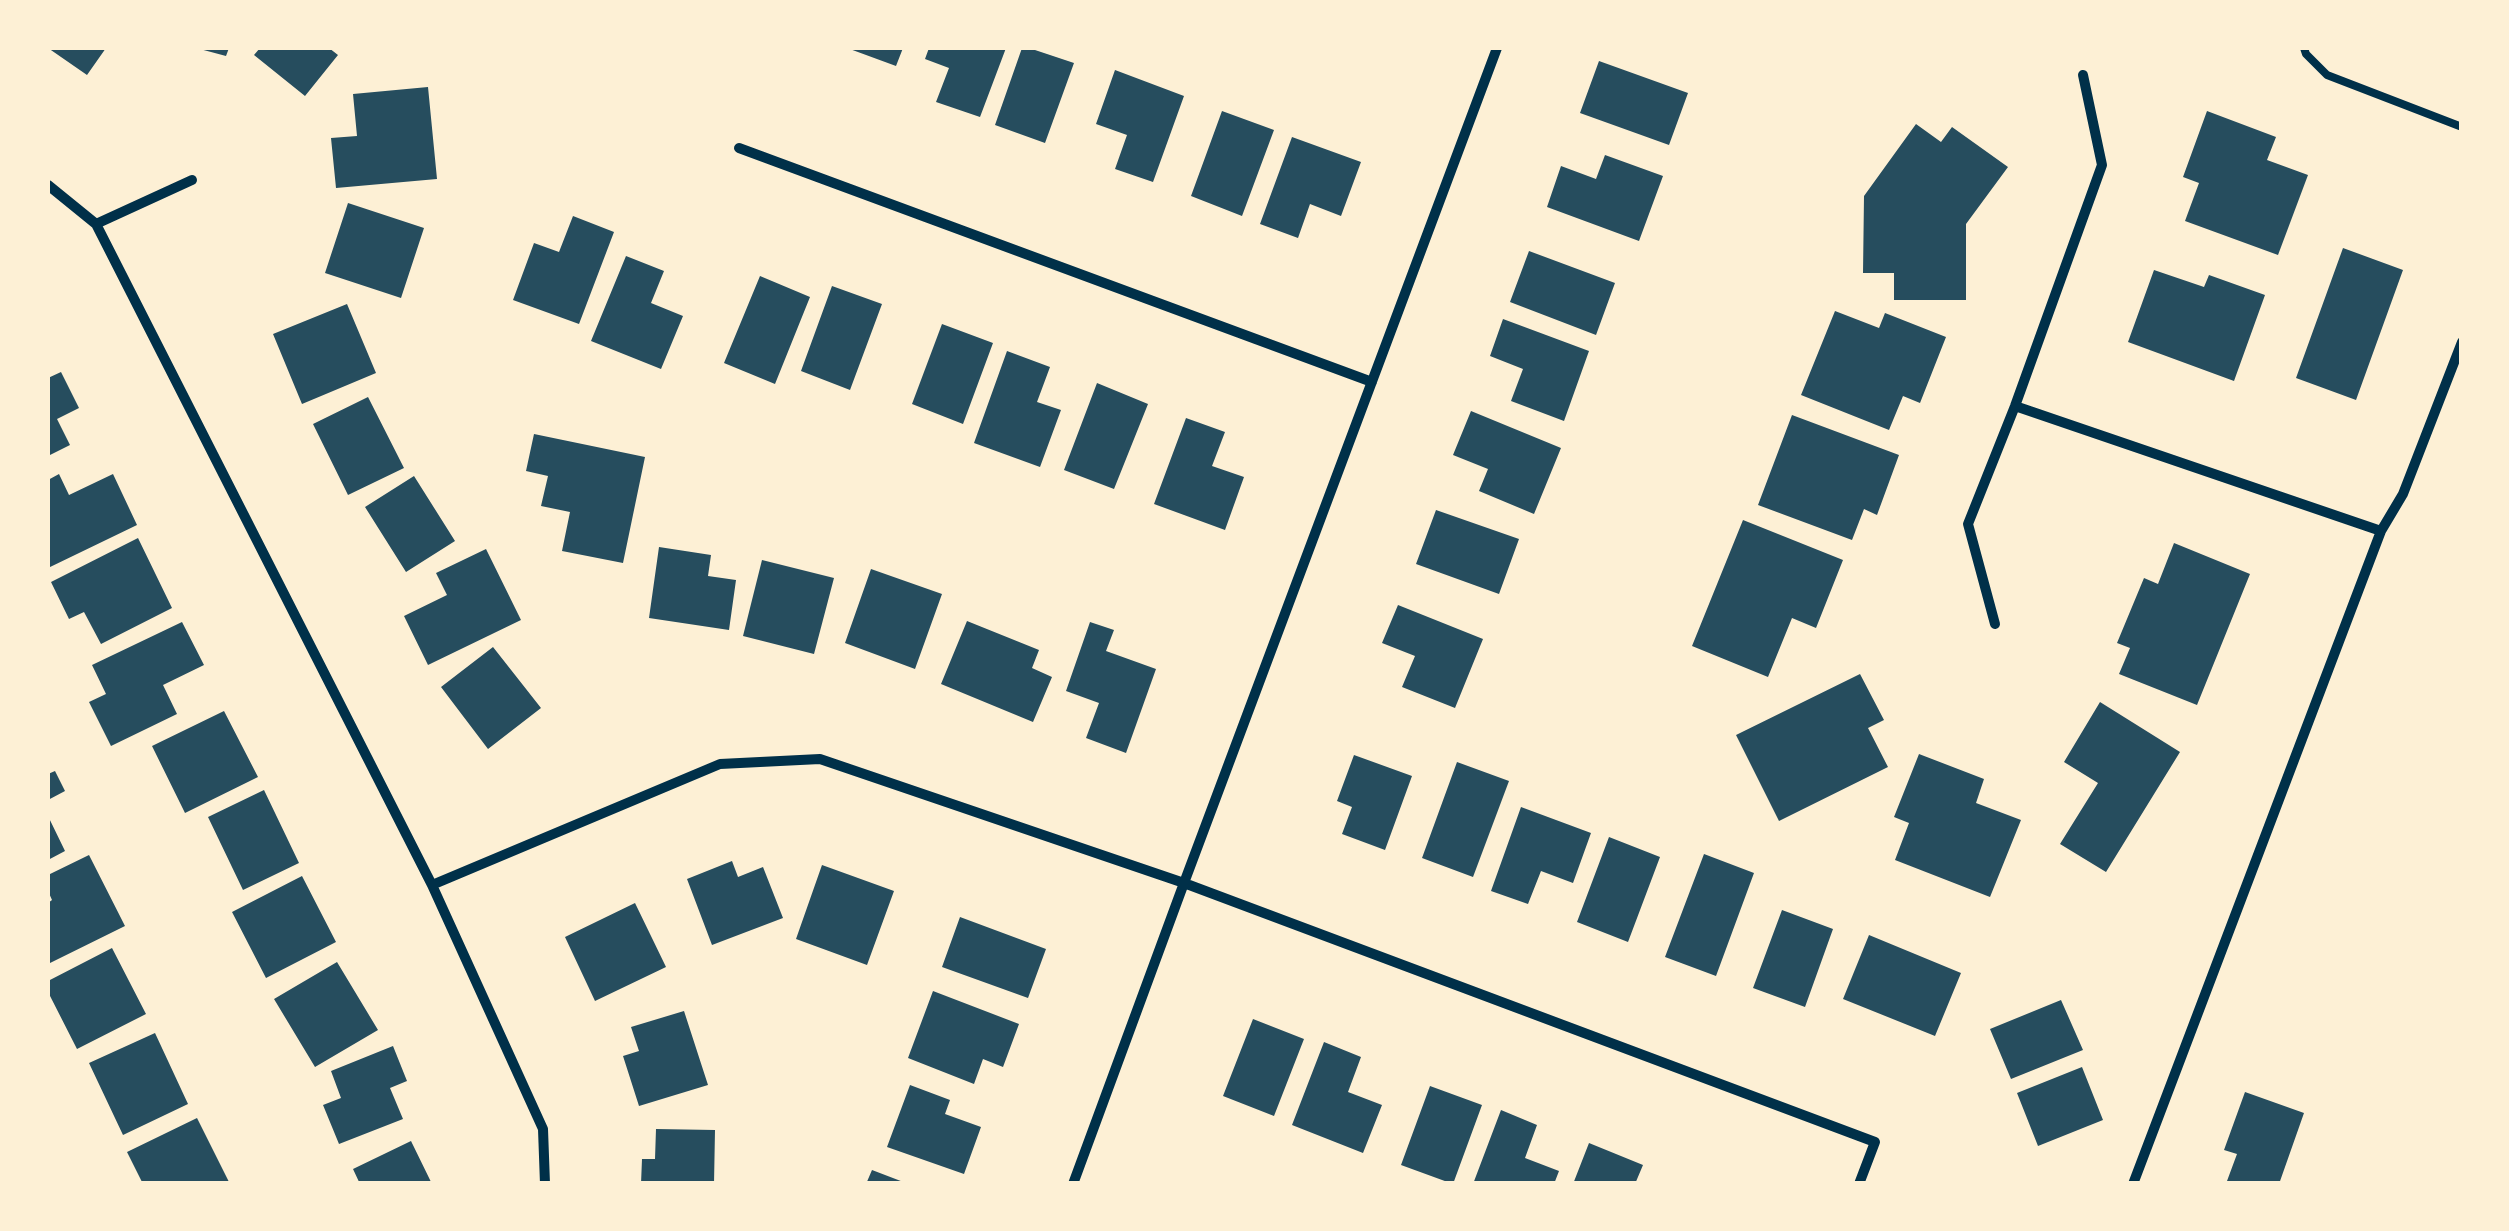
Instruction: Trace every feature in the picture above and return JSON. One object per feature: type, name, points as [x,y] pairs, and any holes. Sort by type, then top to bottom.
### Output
[{"type":"street","points":[[1074,1184],[1497,48]]},
{"type":"street","points":[[1995,624],[1968,524],[2102,166],[2083,75]]},
{"type":"street","points":[[739,148],[1372,382]]},
{"type":"street","points":[[96,224],[192,180]]},
{"type":"street","points":[[48,185],[96,224],[432,884],[543,1129],[545,1184]]},
{"type":"street","points":[[2133,1184],[2381,532],[2403,494],[2462,342]]},
{"type":"street","points":[[2015,406],[2381,532]]},
{"type":"street","points":[[432,884],[720,764],[820,758],[1184,883],[1874,1142],[1859,1184]]},
{"type":"lane","points":[[2304,48],[2327,75],[2462,127]]},
{"type":"building","points":[[48,48],[106,48],[87,75]]},
{"type":"building","points":[[196,48],[229,48],[226,56]]},
{"type":"building","points":[[260,48],[329,48],[338,55],[305,96],[254,55]]},
{"type":"building","points":[[847,48],[903,48],[896,66]]},
{"type":"building","points":[[929,48],[1006,48],[980,117],[936,102],[949,68],[925,59]]},
{"type":"building","points":[[1022,48],[1074,63],[1045,143],[995,125]]},
{"type":"building","points":[[1599,61],[1688,93],[1669,145],[1580,113]]},
{"type":"building","points":[[1115,70],[1184,96],[1153,182],[1115,169],[1127,135],[1096,124]]},
{"type":"building","points":[[428,87],[437,179],[336,188],[331,138],[357,136],[353,94]]},
{"type":"building","points":[[1222,111],[1274,130],[1242,216],[1191,196]]},
{"type":"building","points":[[2207,111],[2276,137],[2267,160],[2308,175],[2278,255],[2185,221],[2199,183],[2183,177]]},
{"type":"building","points":[[1916,124],[1941,142],[1952,127],[2008,167],[1966,224],[1966,300],[1894,300],[1894,273],[1863,273],[1864,196]]},
{"type":"building","points":[[1292,137],[1361,162],[1341,216],[1310,204],[1298,238],[1260,224]]},
{"type":"building","points":[[1605,155],[1663,176],[1639,241],[1547,207],[1561,166],[1596,179]]},
{"type":"building","points":[[348,203],[424,228],[401,298],[325,273]]},
{"type":"building","points":[[573,216],[614,232],[579,324],[513,300],[534,243],[559,252]]},
{"type":"building","points":[[2343,248],[2403,270],[2356,400],[2296,378]]},
{"type":"building","points":[[1529,251],[1615,283],[1596,335],[1510,302]]},
{"type":"building","points":[[626,256],[664,271],[651,303],[683,316],[661,369],[591,341]]},
{"type":"building","points":[[2154,270],[2204,287],[2209,275],[2265,295],[2234,381],[2128,342]]},
{"type":"building","points":[[760,276],[810,297],[775,384],[724,363]]},
{"type":"building","points":[[832,286],[882,304],[850,390],[801,371]]},
{"type":"building","points":[[347,304],[376,373],[302,404],[273,334]]},
{"type":"building","points":[[1835,311],[1879,328],[1885,313],[1946,337],[1920,403],[1903,396],[1889,430],[1801,395]]},
{"type":"building","points":[[1503,319],[1589,351],[1564,421],[1511,401],[1523,369],[1490,356]]},
{"type":"building","points":[[942,324],[993,343],[963,424],[912,404]]},
{"type":"building","points":[[1007,351],[1050,367],[1037,402],[1061,410],[1040,467],[974,443]]},
{"type":"building","points":[[61,372],[79,408],[57,419],[70,445],[48,456],[48,378]]},
{"type":"building","points":[[1097,383],[1148,404],[1114,489],[1064,470]]},
{"type":"building","points":[[368,397],[404,468],[348,495],[313,424]]},
{"type":"building","points":[[1471,411],[1561,448],[1534,514],[1479,491],[1488,469],[1453,455]]},
{"type":"building","points":[[1792,415],[1899,455],[1877,515],[1864,509],[1852,540],[1758,505]]},
{"type":"building","points":[[1186,418],[1225,432],[1212,466],[1244,477],[1225,530],[1154,504]]},
{"type":"building","points":[[534,434],[645,457],[623,563],[562,551],[570,512],[541,506],[548,476],[526,471]]},
{"type":"building","points":[[59,474],[69,495],[113,474],[137,525],[48,568],[48,480]]},
{"type":"building","points":[[414,476],[455,541],[406,572],[365,507]]},
{"type":"building","points":[[1436,510],[1519,539],[1499,594],[1416,564]]},
{"type":"building","points":[[1743,520],[1843,560],[1816,628],[1792,618],[1768,677],[1692,646]]},
{"type":"building","points":[[138,538],[172,608],[101,644],[84,612],[69,619],[51,582]]},
{"type":"building","points":[[2174,543],[2250,574],[2197,705],[2119,674],[2130,648],[2117,643],[2144,578],[2158,584]]},
{"type":"building","points":[[659,547],[711,555],[708,576],[736,580],[729,630],[649,618]]},
{"type":"building","points":[[486,549],[521,620],[428,665],[404,616],[447,595],[436,573]]},
{"type":"building","points":[[762,560],[834,578],[814,654],[743,636]]},
{"type":"building","points":[[871,569],[942,594],[915,669],[845,643]]},
{"type":"building","points":[[1398,605],[1483,639],[1455,708],[1402,687],[1415,656],[1382,643]]},
{"type":"building","points":[[967,621],[1039,650],[1032,668],[1052,677],[1033,722],[941,684]]},
{"type":"building","points":[[182,622],[204,665],[163,685],[177,714],[111,746],[89,702],[106,694],[92,665]]},
{"type":"building","points":[[1090,622],[1114,630],[1106,651],[1156,669],[1126,753],[1086,738],[1099,703],[1066,691]]},
{"type":"building","points":[[493,647],[541,708],[488,749],[441,687]]},
{"type":"building","points":[[1860,674],[1884,720],[1868,728],[1888,767],[1779,821],[1736,735]]},
{"type":"building","points":[[2100,702],[2180,752],[2106,872],[2060,844],[2098,783],[2064,762]]},
{"type":"building","points":[[224,711],[258,777],[185,813],[152,746]]},
{"type":"building","points":[[1919,754],[1984,779],[1976,803],[2021,820],[1990,897],[1895,860],[1909,823],[1894,817]]},
{"type":"building","points":[[1354,755],[1412,776],[1385,850],[1342,834],[1352,807],[1337,801]]},
{"type":"building","points":[[1457,762],[1509,781],[1473,877],[1422,858]]},
{"type":"building","points":[[55,771],[65,791],[48,800],[48,774]]},
{"type":"building","points":[[264,790],[299,863],[243,890],[208,817]]},
{"type":"building","points":[[1521,807],[1591,833],[1573,883],[1541,871],[1528,904],[1491,891]]},
{"type":"building","points":[[48,816],[65,851],[48,860]]},
{"type":"building","points":[[1609,837],[1660,857],[1628,942],[1577,922]]},
{"type":"building","points":[[1704,854],[1754,873],[1716,976],[1665,957]]},
{"type":"building","points":[[89,855],[125,926],[48,964],[48,903],[52,900],[48,875]]},
{"type":"building","points":[[732,861],[738,877],[763,867],[783,918],[712,945],[687,879]]},
{"type":"building","points":[[822,865],[894,891],[867,965],[796,939]]},
{"type":"building","points":[[302,876],[336,942],[266,978],[232,912]]},
{"type":"building","points":[[635,903],[666,967],[595,1001],[565,937]]},
{"type":"building","points":[[1782,910],[1833,929],[1805,1007],[1753,988]]},
{"type":"building","points":[[960,917],[1046,949],[1028,998],[942,967]]},
{"type":"building","points":[[1869,935],[1961,973],[1935,1036],[1843,999]]},
{"type":"building","points":[[112,948],[146,1014],[77,1049],[48,992],[48,981]]},
{"type":"building","points":[[337,962],[378,1030],[315,1067],[274,999]]},
{"type":"building","points":[[933,991],[1019,1024],[1003,1067],[983,1059],[974,1084],[908,1058]]},
{"type":"building","points":[[2061,1000],[2083,1050],[2011,1079],[1990,1029]]},
{"type":"building","points":[[684,1011],[708,1085],[639,1106],[623,1056],[639,1051],[631,1027]]},
{"type":"building","points":[[1253,1019],[1304,1039],[1274,1116],[1223,1096]]},
{"type":"building","points":[[155,1033],[188,1104],[123,1135],[89,1063]]},
{"type":"building","points":[[1324,1042],[1361,1057],[1348,1092],[1382,1105],[1363,1153],[1292,1125]]},
{"type":"building","points":[[393,1046],[407,1081],[390,1088],[403,1119],[339,1144],[323,1105],[341,1098],[331,1071]]},
{"type":"building","points":[[2082,1067],[2103,1120],[2038,1146],[2017,1093]]},
{"type":"building","points":[[910,1085],[950,1100],[945,1114],[981,1127],[964,1174],[887,1147]]},
{"type":"building","points":[[1430,1086],[1482,1105],[1453,1184],[1401,1165]]},
{"type":"building","points":[[2245,1092],[2304,1113],[2279,1184],[2227,1181],[2237,1154],[2224,1150]]},
{"type":"building","points":[[1501,1110],[1537,1125],[1525,1158],[1559,1171],[1554,1184],[1473,1184]]},
{"type":"building","points":[[197,1118],[230,1184],[143,1184],[127,1152]]},
{"type":"building","points":[[656,1129],[715,1130],[714,1184],[641,1184],[642,1159],[655,1159]]},
{"type":"building","points":[[411,1141],[432,1184],[360,1184],[353,1169]]},
{"type":"building","points":[[1589,1143],[1643,1165],[1635,1184],[1573,1184]]},
{"type":"building","points":[[872,1170],[906,1183],[906,1184],[866,1184]]}]
